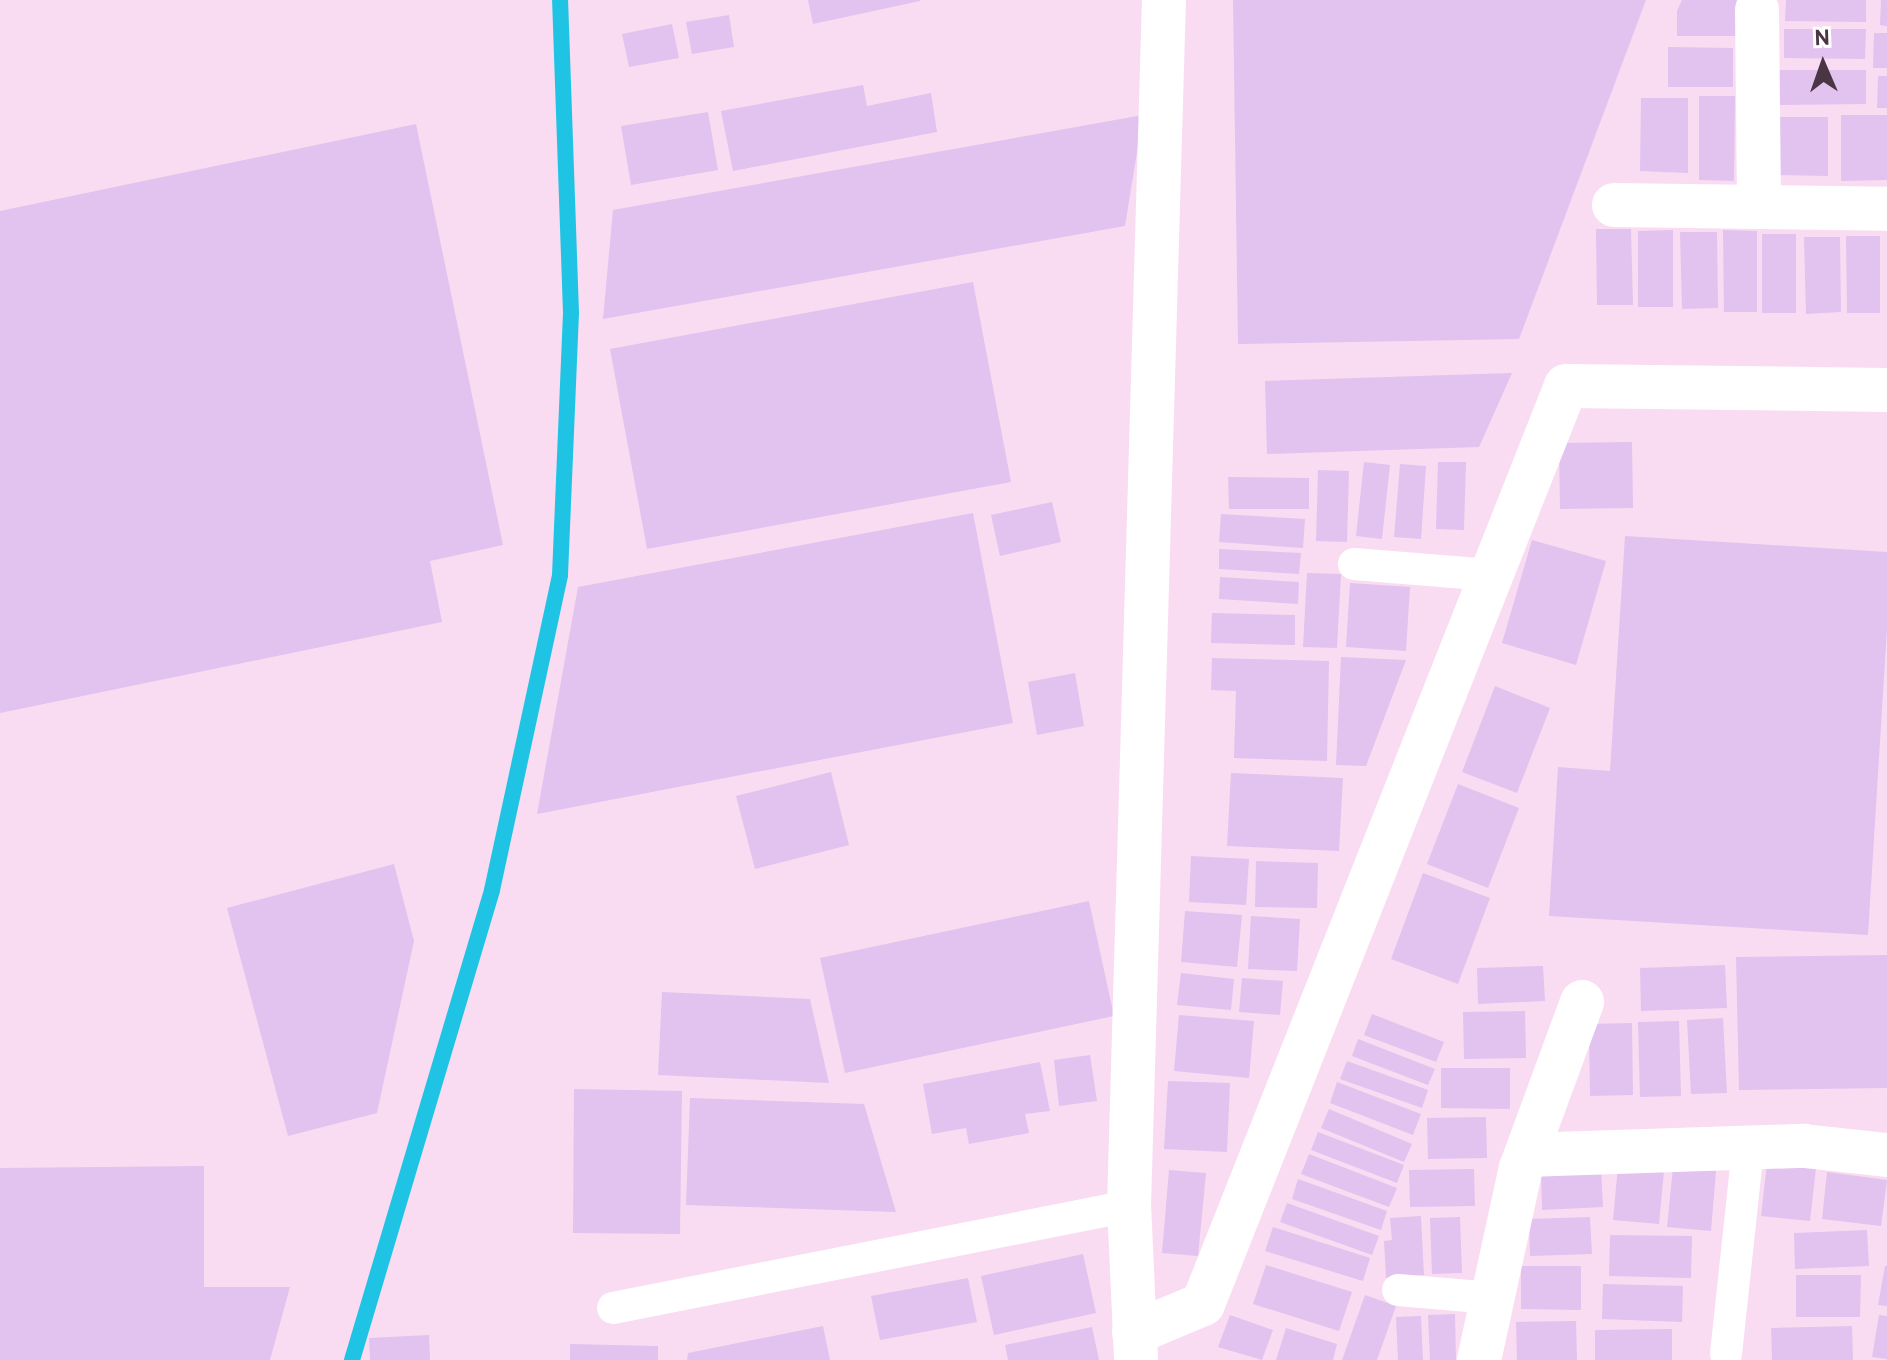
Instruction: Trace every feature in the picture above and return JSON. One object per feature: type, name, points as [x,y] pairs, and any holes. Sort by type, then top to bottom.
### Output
[{"type":"street","points":[[1164,0],[1129,1206],[1135,1346],[1203,1304],[1566,386],[1887,390]]},
{"type":"street","points":[[1757,10],[1759,207]]},
{"type":"street","points":[[1614,205],[1887,209]]},
{"type":"street","points":[[1479,1360],[1526,1155],[1582,1002]]},
{"type":"street","points":[[1526,1155],[1804,1146],[1887,1155]]},
{"type":"lane","points":[[1354,564],[1491,575]]},
{"type":"lane","points":[[1726,1354],[1748,1147]]},
{"type":"lane","points":[[613,1308],[1129,1206]]},
{"type":"lane","points":[[1398,1290],[1493,1298]]},
{"type":"building","points":[[808,0],[920,0],[920,1],[813,24]]},
{"type":"building","points":[[1233,0],[1646,0],[1519,339],[1238,344]]},
{"type":"building","points":[[1682,0],[1737,0],[1737,36],[1677,36],[1677,11]]},
{"type":"building","points":[[1786,0],[1866,0],[1866,22],[1785,21]]},
{"type":"building","points":[[1881,0],[1887,0],[1887,26],[1880,25]]},
{"type":"building","points":[[729,15],[734,47],[692,54],[686,22]]},
{"type":"building","points":[[672,24],[679,58],[629,67],[622,34]]},
{"type":"building","points":[[1784,29],[1866,29],[1865,59],[1784,58]]},
{"type":"building","points":[[1874,33],[1887,33],[1887,68],[1873,68]]},
{"type":"building","points":[[1668,47],[1733,48],[1733,87],[1668,87]]},
{"type":"building","points":[[1779,70],[1866,70],[1866,104],[1779,105]]},
{"type":"building","points":[[1878,76],[1887,76],[1887,108],[1877,108]]},
{"type":"building","points":[[863,85],[867,106],[931,93],[937,132],[733,171],[721,111]]},
{"type":"building","points":[[1699,96],[1735,96],[1734,181],[1699,180]]},
{"type":"building","points":[[1641,98],[1688,98],[1688,173],[1640,171]]},
{"type":"building","points":[[708,112],[718,170],[631,185],[621,126]]},
{"type":"building","points":[[1143,115],[1125,226],[603,319],[613,210]]},
{"type":"building","points":[[1841,115],[1887,115],[1887,180],[1841,181]]},
{"type":"building","points":[[1777,117],[1828,117],[1828,176],[1776,175]]},
{"type":"building","points":[[416,124],[503,545],[430,561],[442,622],[0,713],[0,211]]},
{"type":"building","points":[[1596,229],[1631,229],[1633,305],[1597,305]]},
{"type":"building","points":[[1673,230],[1673,307],[1638,307],[1638,231]]},
{"type":"building","points":[[1723,230],[1757,231],[1757,312],[1724,312]]},
{"type":"building","points":[[1680,232],[1717,232],[1718,308],[1682,309]]},
{"type":"building","points":[[1762,234],[1796,234],[1796,313],[1762,313]]},
{"type":"building","points":[[1846,236],[1880,236],[1880,313],[1847,313]]},
{"type":"building","points":[[1804,237],[1840,237],[1841,312],[1806,314]]},
{"type":"building","points":[[973,282],[1011,482],[647,549],[610,349]]},
{"type":"building","points":[[1512,373],[1479,447],[1267,454],[1265,381]]},
{"type":"building","points":[[1632,442],[1633,508],[1560,509],[1559,443]]},
{"type":"building","points":[[1364,462],[1390,465],[1382,539],[1356,536]]},
{"type":"building","points":[[1438,462],[1466,462],[1464,530],[1436,529]]},
{"type":"building","points":[[1400,464],[1426,466],[1421,539],[1394,537]]},
{"type":"building","points":[[1318,470],[1349,471],[1347,542],[1316,541]]},
{"type":"building","points":[[1228,477],[1309,478],[1309,509],[1229,509]]},
{"type":"building","points":[[1052,502],[1061,542],[1000,556],[991,515]]},
{"type":"building","points":[[973,513],[1013,723],[537,814],[578,587]]},
{"type":"building","points":[[1221,514],[1305,519],[1303,548],[1219,542]]},
{"type":"building","points":[[1625,536],[1887,552],[1887,629],[1868,935],[1549,916],[1558,767],[1610,771]]},
{"type":"building","points":[[1532,540],[1606,561],[1576,665],[1502,643]]},
{"type":"building","points":[[1219,549],[1301,553],[1299,574],[1219,569]]},
{"type":"building","points":[[1307,573],[1341,574],[1337,648],[1303,647]]},
{"type":"building","points":[[1220,577],[1299,582],[1298,604],[1219,599]]},
{"type":"building","points":[[1350,583],[1410,587],[1406,651],[1346,647]]},
{"type":"building","points":[[1212,613],[1295,615],[1295,645],[1211,643]]},
{"type":"building","points":[[1341,657],[1406,660],[1366,766],[1336,765]]},
{"type":"building","points":[[1212,658],[1329,661],[1327,761],[1234,758],[1236,691],[1211,690]]},
{"type":"building","points":[[1075,673],[1084,726],[1037,735],[1028,682]]},
{"type":"building","points":[[1495,686],[1550,708],[1517,793],[1462,772]]},
{"type":"building","points":[[831,772],[849,845],[755,869],[736,796]]},
{"type":"building","points":[[1231,773],[1343,778],[1339,851],[1227,846]]},
{"type":"building","points":[[1458,784],[1519,808],[1488,888],[1427,864]]},
{"type":"building","points":[[1191,856],[1249,859],[1246,905],[1189,902]]},
{"type":"building","points":[[1256,861],[1318,863],[1317,908],[1255,907]]},
{"type":"building","points":[[394,864],[414,941],[377,1113],[288,1136],[227,908]]},
{"type":"building","points":[[1423,873],[1490,898],[1458,984],[1391,959]]},
{"type":"building","points":[[1089,901],[1114,1016],[845,1073],[820,958]]},
{"type":"building","points":[[1185,911],[1242,915],[1237,967],[1181,962]]},
{"type":"building","points":[[1251,916],[1300,919],[1297,971],[1248,969]]},
{"type":"building","points":[[1887,955],[1887,1088],[1739,1090],[1736,957]]},
{"type":"building","points":[[1725,965],[1727,1008],[1641,1011],[1640,968]]},
{"type":"building","points":[[1543,966],[1545,1001],[1478,1004],[1477,968]]},
{"type":"building","points":[[1181,973],[1234,979],[1231,1010],[1177,1005]]},
{"type":"building","points":[[1242,978],[1283,981],[1280,1015],[1239,1012]]},
{"type":"building","points":[[662,992],[810,999],[829,1083],[658,1075]]},
{"type":"building","points":[[1525,1011],[1526,1058],[1464,1059],[1463,1012]]},
{"type":"building","points":[[1372,1014],[1444,1042],[1436,1062],[1364,1035]]},
{"type":"building","points":[[1179,1015],[1254,1021],[1249,1078],[1174,1071]]},
{"type":"building","points":[[1723,1018],[1727,1093],[1691,1094],[1687,1020]]},
{"type":"building","points":[[1679,1021],[1681,1096],[1640,1097],[1638,1022]]},
{"type":"building","points":[[1632,1023],[1633,1095],[1590,1096],[1589,1024]]},
{"type":"building","points":[[1358,1039],[1435,1069],[1428,1085],[1352,1056]]},
{"type":"building","points":[[1090,1055],[1097,1101],[1059,1106],[1054,1060]]},
{"type":"building","points":[[1347,1061],[1428,1090],[1422,1108],[1340,1079]]},
{"type":"building","points":[[1040,1062],[1050,1111],[1025,1114],[1029,1133],[969,1144],[966,1128],[932,1134],[923,1084]]},
{"type":"building","points":[[1441,1068],[1510,1068],[1510,1109],[1441,1108]]},
{"type":"building","points":[[1168,1081],[1230,1083],[1227,1152],[1164,1149]]},
{"type":"building","points":[[1337,1082],[1421,1114],[1413,1135],[1330,1103]]},
{"type":"building","points":[[574,1089],[682,1091],[680,1234],[573,1233]]},
{"type":"building","points":[[690,1098],[864,1104],[896,1212],[686,1205]]},
{"type":"building","points":[[1329,1109],[1412,1144],[1404,1162],[1321,1128]]},
{"type":"building","points":[[1486,1117],[1487,1158],[1428,1159],[1427,1118]]},
{"type":"building","points":[[1318,1132],[1404,1165],[1397,1183],[1311,1150]]},
{"type":"building","points":[[1309,1154],[1397,1188],[1389,1207],[1301,1174]]},
{"type":"building","points":[[1767,1163],[1816,1168],[1810,1221],[1761,1216]]},
{"type":"building","points":[[204,1166],[204,1287],[290,1287],[270,1360],[0,1360],[0,1168]]},
{"type":"building","points":[[1618,1166],[1664,1171],[1659,1224],[1613,1220]]},
{"type":"building","points":[[1673,1167],[1716,1171],[1711,1231],[1667,1227]]},
{"type":"building","points":[[1601,1168],[1603,1207],[1542,1210],[1541,1171]]},
{"type":"building","points":[[1474,1169],[1475,1206],[1410,1207],[1409,1170]]},
{"type":"building","points":[[1169,1170],[1206,1173],[1198,1256],[1162,1253]]},
{"type":"building","points":[[1827,1172],[1887,1180],[1881,1226],[1822,1219]]},
{"type":"building","points":[[1298,1179],[1387,1211],[1381,1230],[1292,1199]]},
{"type":"building","points":[[1287,1203],[1379,1236],[1372,1255],[1280,1222]]},
{"type":"building","points":[[1421,1216],[1424,1275],[1386,1278],[1384,1241],[1392,1240],[1390,1218]]},
{"type":"building","points":[[1460,1217],[1462,1273],[1432,1274],[1430,1218]]},
{"type":"building","points":[[1590,1217],[1592,1254],[1530,1256],[1529,1219]]},
{"type":"building","points":[[1273,1227],[1370,1258],[1363,1281],[1265,1251]]},
{"type":"building","points":[[1867,1230],[1869,1266],[1795,1269],[1794,1233]]},
{"type":"building","points":[[1610,1235],[1692,1236],[1691,1278],[1609,1276]]},
{"type":"building","points":[[1083,1254],[1096,1313],[994,1335],[981,1276]]},
{"type":"building","points":[[1266,1265],[1352,1292],[1339,1331],[1253,1304]]},
{"type":"building","points":[[1521,1266],[1581,1266],[1581,1310],[1521,1309]]},
{"type":"building","points":[[1887,1266],[1887,1306],[1878,1305]]},
{"type":"building","points":[[1796,1275],[1861,1275],[1860,1317],[1796,1317]]},
{"type":"building","points":[[968,1278],[977,1322],[880,1340],[871,1296]]},
{"type":"building","points":[[1603,1284],[1683,1286],[1682,1322],[1602,1319]]},
{"type":"building","points":[[1365,1295],[1396,1306],[1377,1360],[1342,1360]]},
{"type":"building","points":[[1455,1314],[1456,1360],[1430,1360],[1428,1315]]},
{"type":"building","points":[[1230,1315],[1273,1330],[1262,1360],[1218,1347]]},
{"type":"building","points":[[1879,1315],[1887,1316],[1887,1359],[1872,1357]]},
{"type":"building","points":[[1421,1316],[1423,1360],[1398,1360],[1396,1317]]},
{"type":"building","points":[[1576,1321],[1577,1360],[1517,1360],[1516,1322]]},
{"type":"building","points":[[823,1326],[830,1360],[687,1360],[688,1353]]},
{"type":"building","points":[[1852,1326],[1853,1360],[1772,1360],[1771,1328]]},
{"type":"building","points":[[1092,1327],[1099,1360],[1008,1360],[1005,1345]]},
{"type":"building","points":[[1286,1328],[1337,1344],[1333,1360],[1276,1360]]},
{"type":"building","points":[[1672,1329],[1672,1360],[1595,1360],[1595,1330]]},
{"type":"building","points":[[429,1335],[430,1360],[370,1360],[369,1338]]},
{"type":"building","points":[[570,1344],[658,1346],[658,1360],[570,1360]]},
{"type":"waterway","points":[[352,1360],[492,890],[560,575],[571,313],[560,0]]}]
